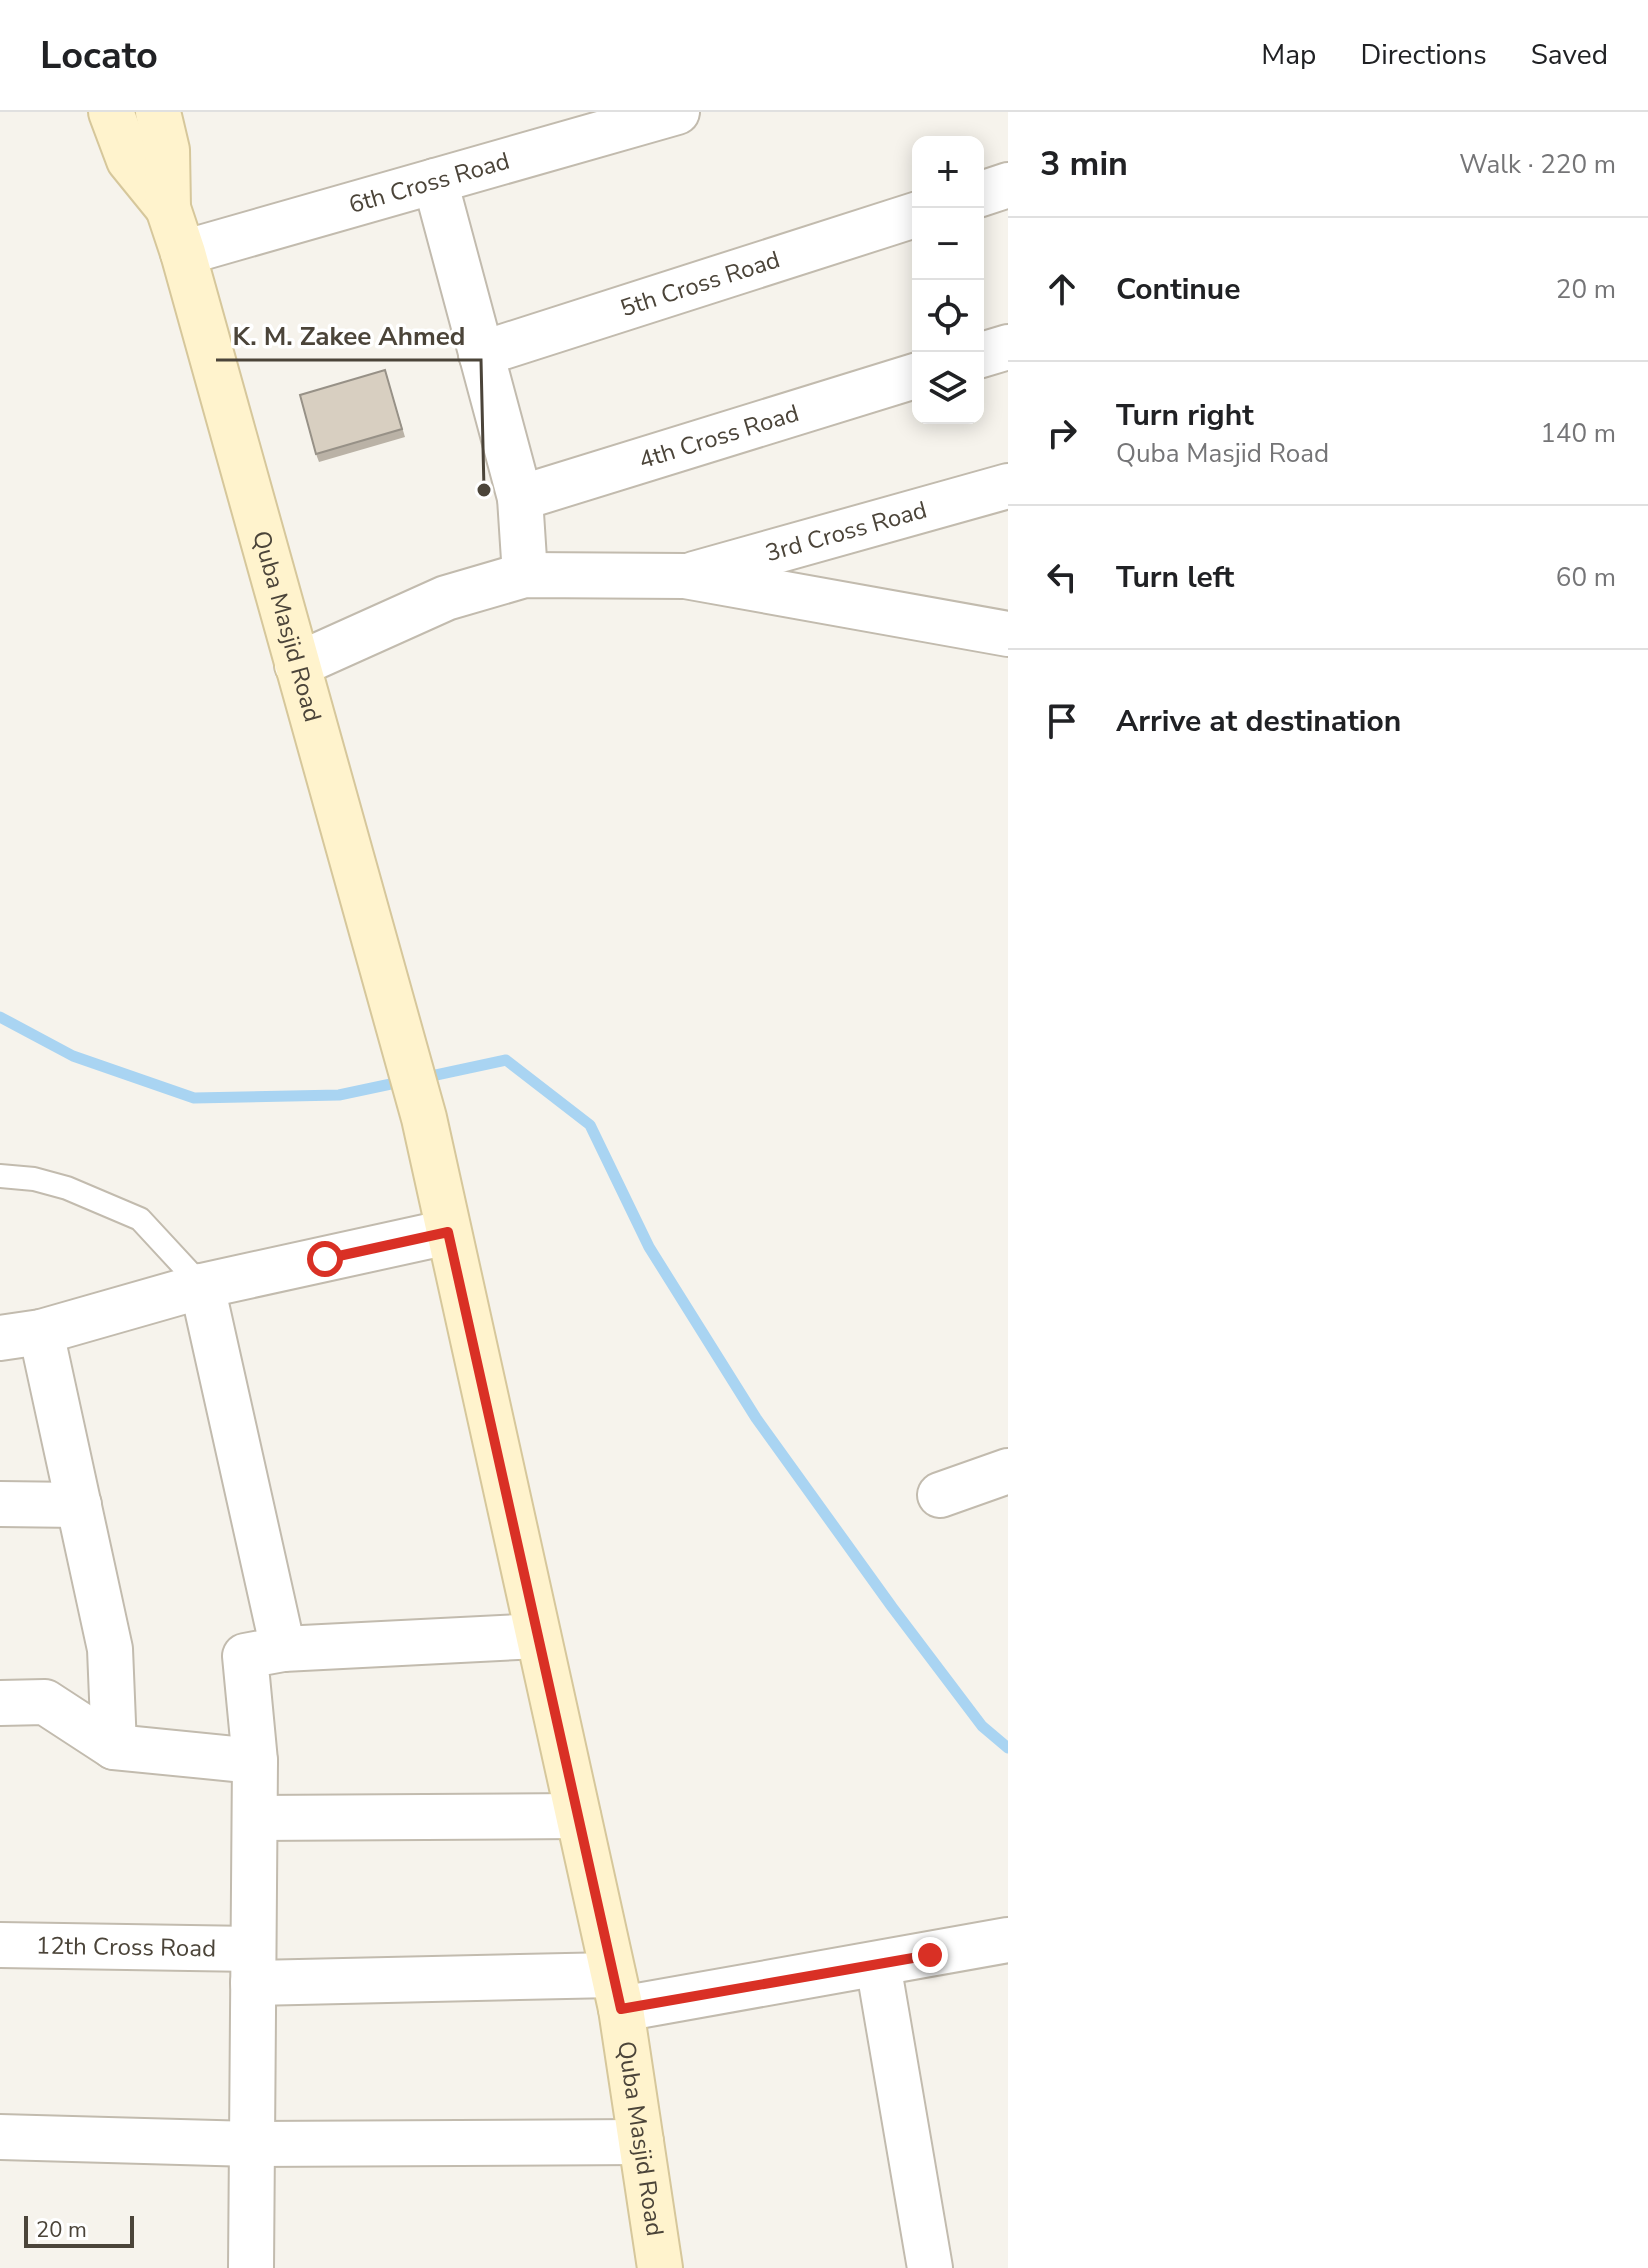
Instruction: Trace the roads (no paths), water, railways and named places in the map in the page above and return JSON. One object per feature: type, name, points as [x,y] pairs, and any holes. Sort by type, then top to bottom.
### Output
[{"type":"street","name":"Quba Masjid Road","points":[[111,112],[129,160],[168,208]]},
{"type":"street","name":"Quba Masjid Road","points":[[158,112],[167,150],[168,208],[424,1118],[617,1992],[660,2268]]},
{"type":"street","name":"6th Cross Road","points":[[183,253],[677,112]]},
{"type":"street","points":[[435,181],[520,498],[525,575]]},
{"type":"street","points":[[984,193],[1008,185]]},
{"type":"street","name":"5th Cross Road","points":[[481,354],[912,216]]},
{"type":"street","points":[[984,354],[1008,347]]},
{"type":"street","name":"4th Cross Road","points":[[520,498],[912,377]]},
{"type":"street","name":"3rd Cross Road","points":[[685,576],[1008,486]]},
{"type":"street","points":[[297,665],[446,598],[525,575],[685,576],[1008,634]]},
{"type":"street","points":[[114,1747],[110,1649],[79,1505],[20,1335],[202,1286],[448,1232]]},
{"type":"street","points":[[202,1286],[283,1649]]},
{"type":"street","points":[[940,1495],[1008,1471]]},
{"type":"street","points":[[0,1504],[79,1505]]},
{"type":"street","points":[[251,2268],[255,1761],[245,1656],[283,1649],[538,1636]]},
{"type":"street","points":[[0,1703],[45,1702],[114,1747],[255,1761]]},
{"type":"street","points":[[255,1818],[578,1816]]},
{"type":"street","name":"12th Cross Road","points":[[0,1945],[617,1992],[878,1964],[1008,1940]]},
{"type":"street","points":[[878,1964],[930,2268]]},
{"type":"street","points":[[0,2137],[252,2144],[641,2142]]},
{"type":"lane","points":[[0,1176],[34,1179],[67,1188],[140,1219],[202,1286]]},
{"type":"waterway","points":[[0,1017],[73,1056],[194,1098],[339,1095],[405,1081]]},
{"type":"waterway","points":[[422,1078],[506,1060],[590,1125],[649,1247],[756,1418],[982,1726],[1008,1748]]},
{"type":"place","name":"K. M. Zakee Ahmed","points":[[484,490]]}]
